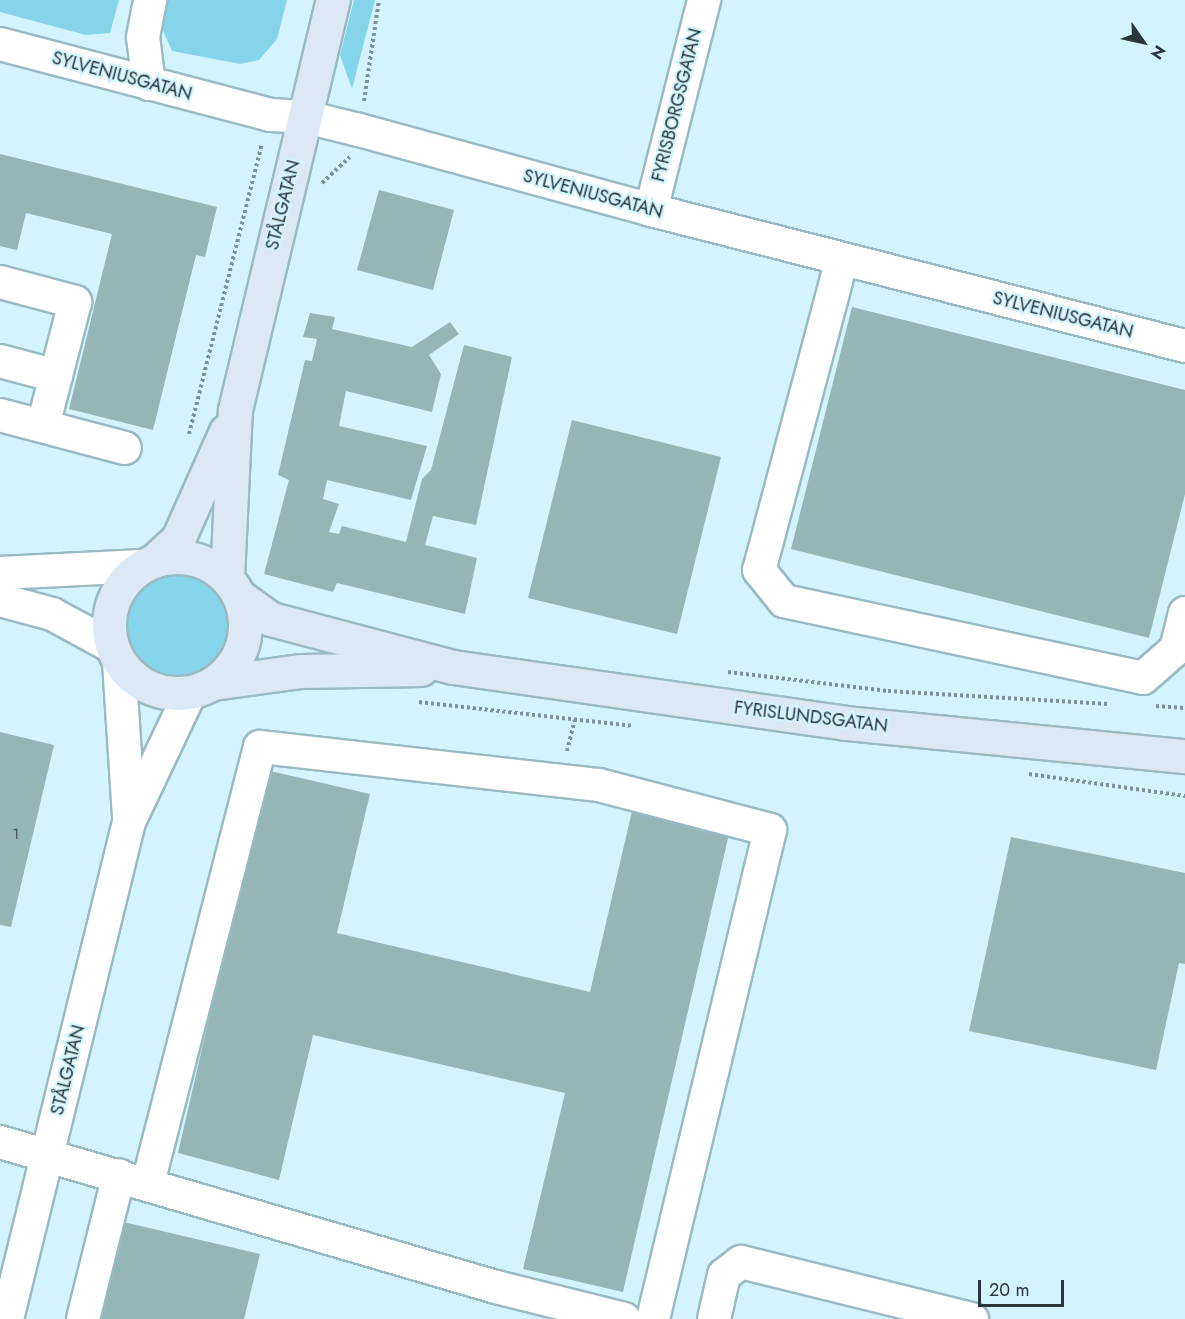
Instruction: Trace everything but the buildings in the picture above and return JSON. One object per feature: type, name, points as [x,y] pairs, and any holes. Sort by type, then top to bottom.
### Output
[{"type":"main road","name":"STÅLGATAN","points":[[148,564],[178,539],[235,410],[333,0]]},
{"type":"main road","name":"STÅLGATAN","points":[[233,587],[235,410]]},
{"type":"main road","points":[[193,559],[233,587],[245,615],[240,654],[202,688],[170,694],[150,688],[133,677],[116,655],[109,624],[113,602],[125,582],[148,564],[193,559]]},
{"type":"main road","name":"FYRISLUNDSGATAN","points":[[233,587],[271,620],[453,666],[846,723],[1180,754]]},
{"type":"main road","name":"FYRISLUNDSGATAN","points":[[202,688],[301,671],[387,671],[453,666]]},
{"type":"street","points":[[149,84],[143,36],[150,0]]},
{"type":"street","name":"FYRISBORGSGATAN","points":[[651,210],[704,0]]},
{"type":"street","name":"SYLVENIUSGATAN","points":[[1,47],[149,84],[179,106],[306,117],[651,210],[1185,346]]},
{"type":"street","points":[[842,259],[759,570],[784,601],[1143,678],[1176,648],[1185,613]]},
{"type":"street","points":[[0,282],[75,302],[43,426]]},
{"type":"street","points":[[0,361],[56,376]]},
{"type":"street","points":[[0,415],[125,448]]},
{"type":"street","points":[[0,573],[148,564]]},
{"type":"street","points":[[0,600],[52,614],[116,655]]},
{"type":"street","name":"STÅLGATAN","points":[[116,655],[129,822]]},
{"type":"street","name":"STÅLGATAN","points":[[7,1319],[129,822],[202,688]]},
{"type":"street","points":[[83,1319],[133,1179],[260,747],[599,785],[770,830],[653,1319]]},
{"type":"street","points":[[0,1142],[133,1179],[496,1287],[624,1319]]},
{"type":"street","points":[[714,1319],[724,1275],[741,1262],[972,1319]]},
{"type":"path","points":[[187,441],[270,115]]},
{"type":"path","points":[[724,672],[888,691],[1115,704]]},
{"type":"path","points":[[408,700],[634,726]]},
{"type":"path","points":[[1150,706],[1185,708]]},
{"type":"path","points":[[1022,773],[1185,796]]},
{"type":"shaded area","points":[[0,0],[119,0],[110,33],[86,35],[0,12]]},
{"type":"shaded area","points":[[167,0],[287,0],[277,39],[259,60],[240,64],[172,51],[161,26]]},
{"type":"shaded area","points":[[354,0],[375,0],[352,89],[340,55]]},
{"type":"shaded area","points":[[177,574],[206,582],[220,596],[228,625],[220,654],[206,668],[177,676],[148,668],[134,654],[126,625],[134,596],[148,582]]}]
